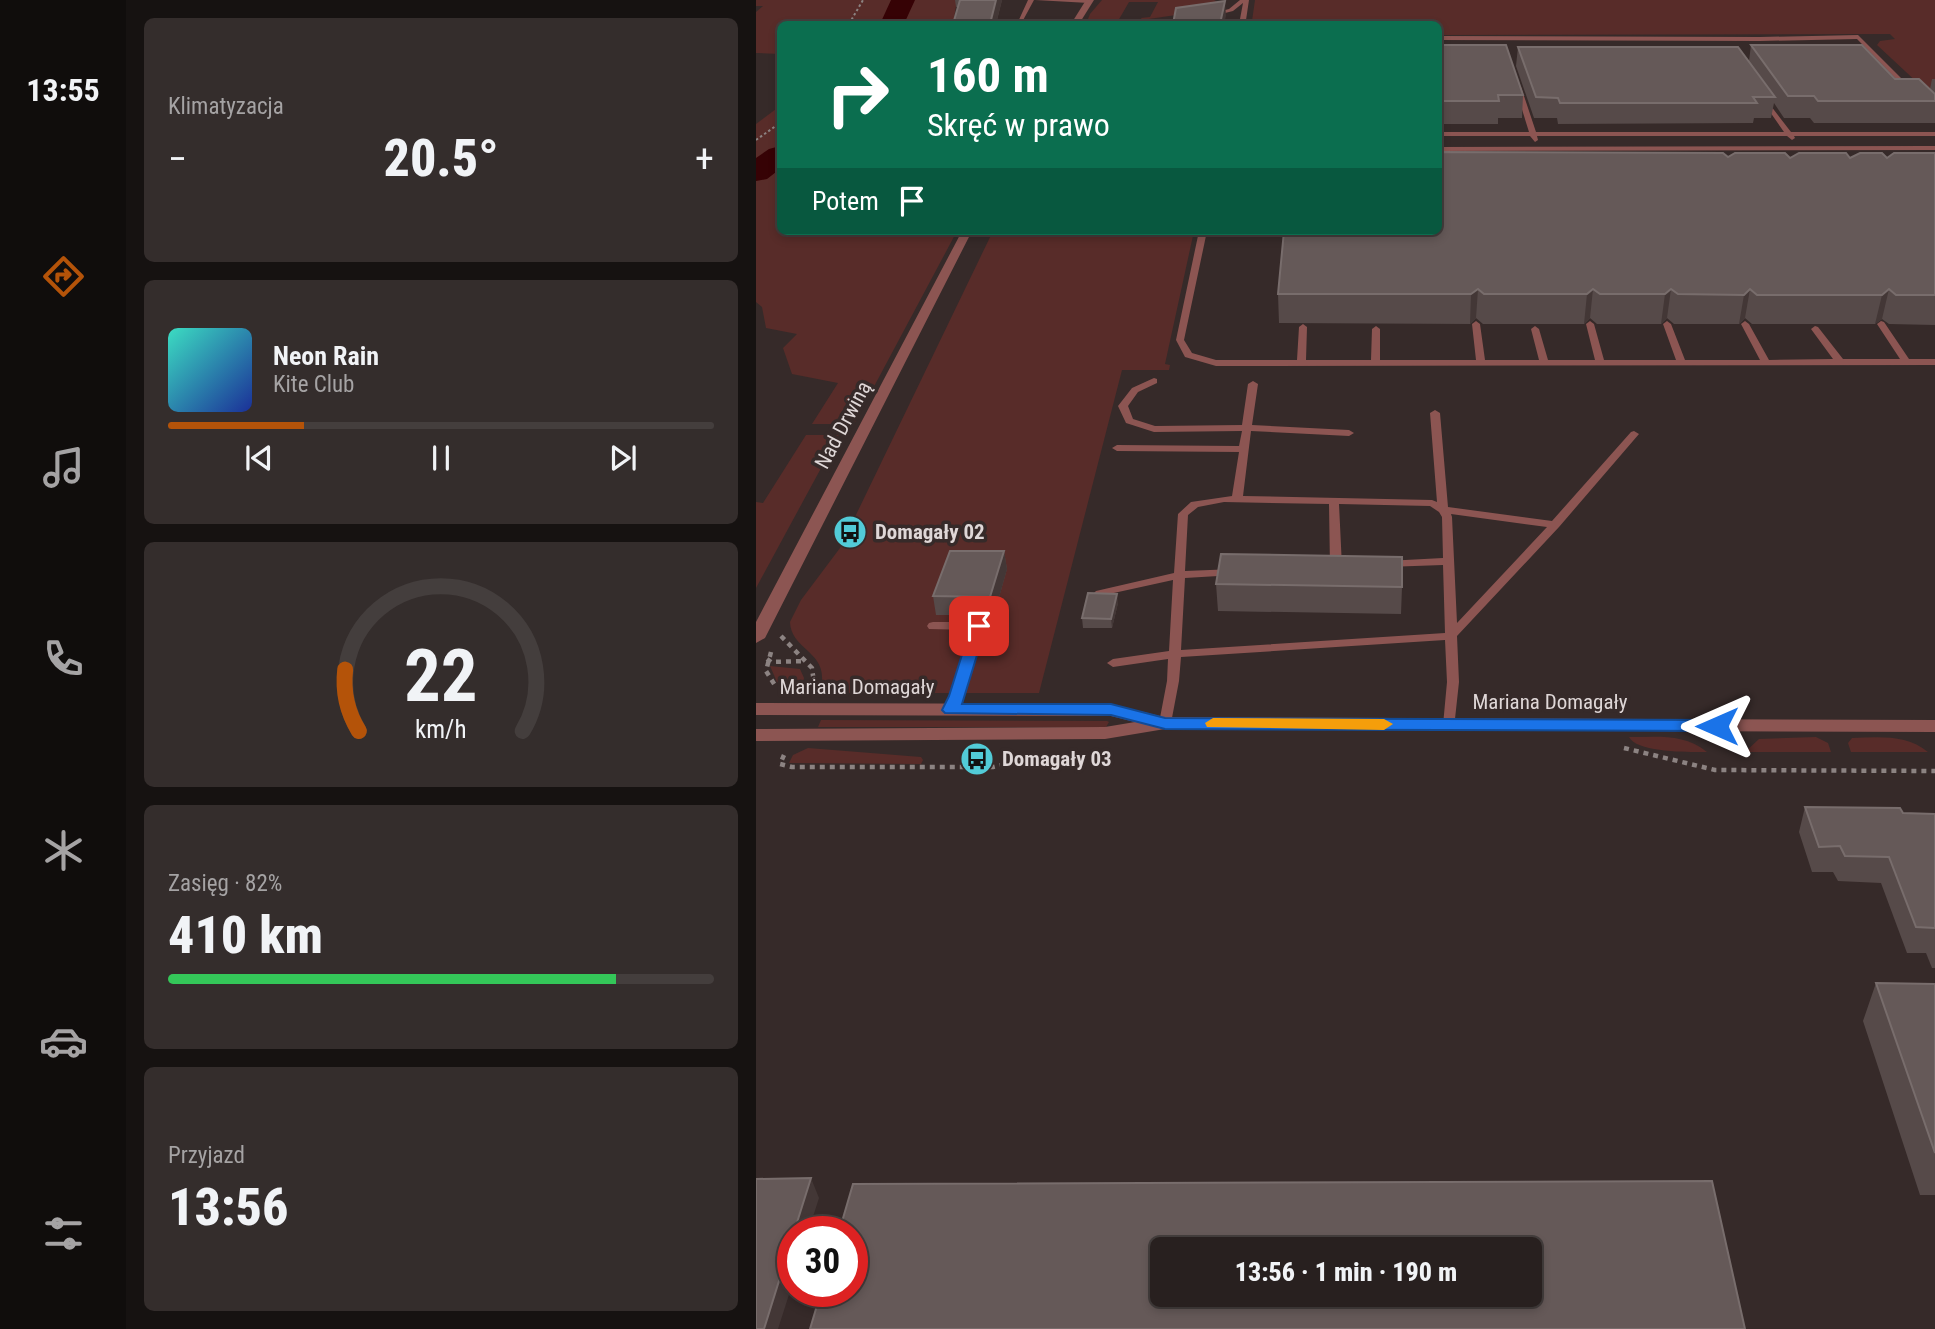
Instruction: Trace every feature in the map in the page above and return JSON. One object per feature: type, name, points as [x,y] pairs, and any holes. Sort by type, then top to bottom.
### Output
[{"type":"street","points":[[1076,21],[1089,0]]},
{"type":"street","name":"Nad Drwiną","points":[[756,638],[965,235]]},
{"type":"street","name":"Mariana Domagały","points":[[756,709],[1111,710],[1165,723]]},
{"type":"street","name":"Mariana Domagały","points":[[756,735],[1105,733],[1165,723],[1935,727]]},
{"type":"lane","points":[[1020,21],[1031,0]]},
{"type":"lane","points":[[1038,0],[1089,0]]},
{"type":"lane","points":[[1167,21],[1225,12],[1245,0]]},
{"type":"lane","points":[[1242,21],[1245,0]]},
{"type":"lane","points":[[1442,38],[1858,37],[1916,96]]},
{"type":"lane","points":[[1501,38],[1505,47]]},
{"type":"lane","points":[[1864,56],[1877,56]]},
{"type":"lane","points":[[1516,83],[1539,153]]},
{"type":"lane","points":[[1758,90],[1805,156]]},
{"type":"lane","points":[[1442,134],[1935,134]]},
{"type":"lane","points":[[1442,149],[1539,153],[1935,148]]},
{"type":"lane","points":[[1202,235],[1180,340],[1188,355],[1216,363],[1935,362]]},
{"type":"lane","points":[[1476,324],[1481,361]]},
{"type":"lane","points":[[1590,324],[1600,361]]},
{"type":"lane","points":[[1667,324],[1681,362]]},
{"type":"lane","points":[[1745,324],[1766,362]]},
{"type":"lane","points":[[1881,324],[1906,362]]},
{"type":"lane","points":[[1301,361],[1303,327]]},
{"type":"lane","points":[[1375,361],[1376,329]]},
{"type":"lane","points":[[1535,329],[1545,361]]},
{"type":"lane","points":[[1815,329],[1840,362]]},
{"type":"lane","points":[[1154,382],[1135,390],[1123,406],[1129,421],[1154,429],[1247,428],[1349,433]]},
{"type":"lane","points":[[1237,499],[1253,384]]},
{"type":"lane","points":[[1435,413],[1443,510],[1447,517],[1453,682],[1450,724]]},
{"type":"lane","points":[[1113,663],[1175,654],[1451,636],[1555,525],[1634,434]]},
{"type":"lane","points":[[1117,448],[1244,449]]},
{"type":"lane","points":[[1165,723],[1175,654],[1183,514],[1195,504],[1210,499],[1432,503],[1443,510],[1555,525]]},
{"type":"lane","points":[[1323,567],[1342,566],[1334,501]]},
{"type":"lane","points":[[1373,565],[1448,561]]},
{"type":"lane","points":[[1100,593],[1180,575],[1244,571]]},
{"type":"lane","points":[[933,626],[979,626],[958,696],[951,710]]},
{"type":"path","points":[[851,21],[863,0]]},
{"type":"path","points":[[756,141],[777,125]]},
{"type":"path","points":[[783,691],[766,677],[768,659],[780,635],[812,668],[814,697],[804,695]]},
{"type":"path","points":[[768,659],[771,662],[807,661]]},
{"type":"path","points":[[780,764],[792,767],[993,766],[1038,756]]},
{"type":"path","points":[[1679,761],[1715,770],[1935,771]]},
{"type":"shaded area","points":[[756,0],[957,0],[954,21],[777,21],[777,54],[756,53],[756,12],[763,6],[756,6]]},
{"type":"shaded area","points":[[1102,0],[1218,2],[1210,10],[1142,20],[1141,18],[1150,17],[1158,2],[1129,2],[1118,21],[1087,21]]},
{"type":"shaded area","points":[[1255,0],[1935,0],[1935,99],[1877,45],[1880,41],[1895,39],[1890,34],[1442,35],[1442,21],[1252,21]]},
{"type":"shaded area","points":[[777,108],[777,235],[955,235],[854,424],[812,424],[838,383],[792,374],[783,348],[797,334],[766,328],[762,307],[756,302],[756,124]]},
{"type":"shaded area","points":[[991,235],[1193,235],[1165,364],[1170,365],[1169,370],[1122,370],[1039,693],[832,693],[821,687],[820,666],[796,639],[790,622],[801,600],[840,548]]},
{"type":"shaded area","points":[[806,435],[839,435],[756,588],[756,502],[763,503]]},
{"type":"shaded area","points":[[770,666],[800,669],[804,678],[801,692],[777,682]]},
{"type":"shaded area","points":[[821,720],[1109,722],[1106,727],[818,727]]},
{"type":"shaded area","points":[[1629,737],[1680,739],[1707,752],[1653,749],[1634,742]]},
{"type":"shaded area","points":[[1816,737],[1828,743],[1831,752],[1745,752],[1759,739]]},
{"type":"shaded area","points":[[1852,738],[1902,739],[1928,752],[1851,752],[1848,743]]},
{"type":"shaded area","points":[[808,748],[921,757],[923,760],[921,764],[789,763],[793,755]]},
{"type":"building","points":[[960,0],[996,0],[991,21],[954,21]]},
{"type":"building","points":[[1225,1],[1221,21],[1174,21],[1176,8]]},
{"type":"building","points":[[1442,45],[1506,45],[1523,95],[1498,95],[1499,101],[1442,101]]},
{"type":"building","points":[[1751,45],[1862,45],[1895,79],[1919,79],[1935,94],[1935,101],[1818,101],[1814,96],[1788,96]]},
{"type":"building","points":[[1518,47],[1738,47],[1775,97],[1753,97],[1757,103],[1560,103],[1558,98],[1536,97]]},
{"type":"building","points":[[1442,152],[1723,153],[1728,157],[1735,153],[1785,153],[1790,158],[1799,153],[1846,153],[1850,158],[1860,153],[1882,153],[1887,158],[1894,153],[1935,153],[1935,295],[1896,295],[1889,289],[1882,295],[1757,295],[1750,289],[1744,295],[1678,294],[1671,289],[1665,294],[1600,294],[1593,289],[1587,294],[1484,294],[1478,289],[1471,294],[1278,294],[1284,235],[1442,235]]},
{"type":"building","points":[[950,551],[1004,551],[990,597],[933,596]]},
{"type":"building","points":[[1221,554],[1402,557],[1402,587],[1216,584]]},
{"type":"building","points":[[1088,593],[1117,594],[1111,619],[1082,618]]},
{"type":"building","points":[[1805,807],[1900,808],[1903,813],[1935,814],[1935,928],[1916,927],[1889,857],[1845,856],[1840,846],[1819,847]]},
{"type":"building","points":[[1876,983],[1935,984],[1935,1153]]},
{"type":"building","points":[[811,1178],[799,1216],[777,1216],[777,1287],[764,1329],[756,1329],[756,1179]]},
{"type":"building","points":[[1712,1181],[1745,1329],[810,1329],[817,1307],[868,1307],[868,1216],[844,1216],[853,1184]]},
{"type":"waterway","points":[[893,21],[903,0]]},
{"type":"waterway","points":[[756,172],[777,157]]},
{"type":"slow traffic","points":[[1213,723],[1384,724]]},
{"type":"place","name":"Domagały 02","points":[[850,532]]},
{"type":"place","name":"Domagały 03","points":[[977,759]]},
{"type":"route","points":[[979,626],[958,696],[951,710],[1111,710],[1165,723],[1717,726]]}]
